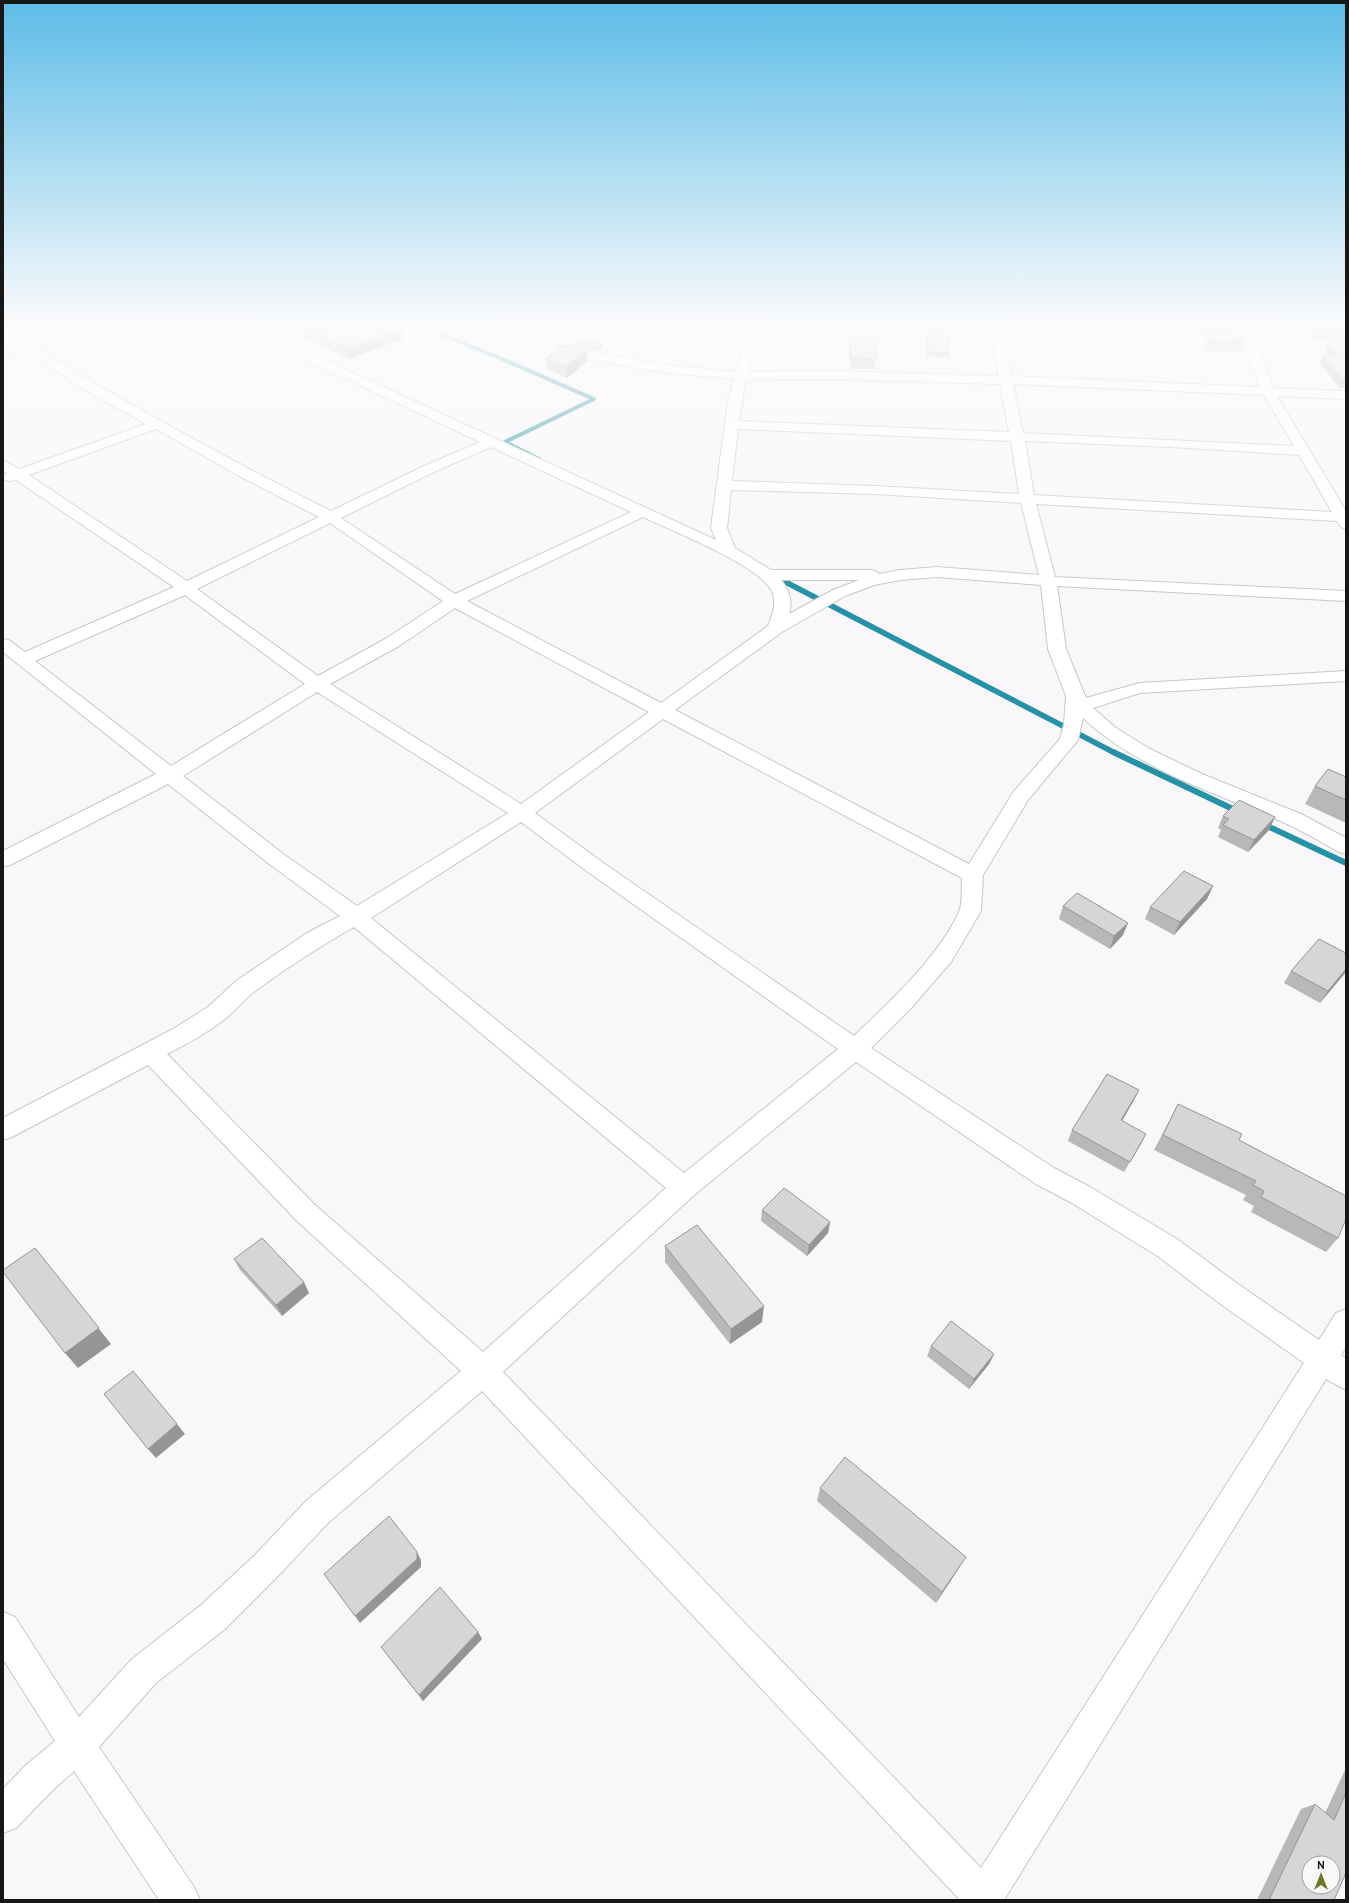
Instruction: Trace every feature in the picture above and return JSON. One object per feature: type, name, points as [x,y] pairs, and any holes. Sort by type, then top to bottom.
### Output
[{"type":"street","points":[[139,414],[246,474],[332,518],[454,601],[973,875]]},
{"type":"street","points":[[429,414],[728,550],[768,575],[779,588],[783,607],[776,628]]},
{"type":"street","points":[[728,550],[720,528],[733,414]]},
{"type":"street","points":[[1013,414],[1027,498],[1048,581],[1057,649],[1079,700],[1109,732],[1143,753],[1195,778],[1294,819],[1346,846]]},
{"type":"street","points":[[1281,414],[1344,520]]},
{"type":"street","points":[[9,472],[157,424]]},
{"type":"street","points":[[732,425],[1017,436],[1302,451]]},
{"type":"street","points":[[24,659],[186,588],[332,518],[429,469],[490,442]]},
{"type":"street","points":[[9,472],[186,588],[317,684],[522,813],[596,868],[740,967],[855,1049],[1045,1176],[1081,1195],[1168,1248],[1225,1291],[1334,1368]]},
{"type":"street","points":[[725,485],[1027,498],[1344,520]]},
{"type":"street","points":[[3,860],[170,775],[317,684],[393,642],[454,601],[642,512]]},
{"type":"street","points":[[768,575],[900,575],[937,572],[1048,581],[1346,596]]},
{"type":"street","points":[[3,1130],[181,1036],[216,1013],[244,987],[315,939],[356,917],[522,813],[776,628],[839,593],[870,581],[900,575]]},
{"type":"street","points":[[3,644],[275,858],[356,917],[684,1188]]},
{"type":"street","points":[[1079,700],[1116,694],[1140,688],[1346,676]]},
{"type":"street","points":[[3,1815],[39,1778],[77,1745],[144,1671],[213,1617],[266,1566],[317,1512],[483,1371],[684,1188],[855,1049],[904,1000],[943,956],[970,911],[973,875],[1021,796],[1069,740],[1079,700]]},
{"type":"street","points":[[150,1052],[306,1213],[483,1371],[984,1899],[1334,1368],[1346,1322]]},
{"type":"street","points":[[3,1629],[77,1745],[181,1900]]},
{"type":"building","points":[[1328,769],[1346,777],[1346,800],[1315,786]]},
{"type":"building","points":[[1239,800],[1275,817],[1254,840],[1223,825],[1229,819],[1223,816]]},
{"type":"building","points":[[1184,871],[1213,886],[1180,922],[1150,907]]},
{"type":"building","points":[[1077,893],[1128,923],[1114,936],[1063,906]]},
{"type":"building","points":[[1319,939],[1346,953],[1346,969],[1328,991],[1291,971]]},
{"type":"building","points":[[1107,1074],[1139,1090],[1121,1120],[1146,1134],[1130,1162],[1072,1130]]},
{"type":"building","points":[[1178,1104],[1242,1134],[1239,1140],[1346,1196],[1346,1219],[1338,1238],[1261,1197],[1264,1191],[1253,1185],[1256,1181],[1163,1135]]},
{"type":"building","points":[[784,1188],[830,1222],[809,1245],[762,1210]]},
{"type":"building","points":[[697,1225],[764,1306],[731,1329],[665,1246]]},
{"type":"building","points":[[262,1238],[304,1282],[276,1305],[234,1259]]},
{"type":"building","points":[[35,1248],[99,1328],[65,1353],[3,1272],[3,1270]]},
{"type":"building","points":[[951,1321],[994,1354],[974,1379],[931,1346]]},
{"type":"building","points":[[133,1371],[177,1424],[148,1449],[104,1394]]},
{"type":"building","points":[[845,1457],[966,1557],[942,1592],[820,1488]]},
{"type":"building","points":[[389,1516],[417,1552],[417,1559],[355,1616],[324,1574]]},
{"type":"building","points":[[440,1587],[478,1632],[419,1695],[381,1647]]},
{"type":"building","points":[[1346,1793],[1346,1873],[1341,1884],[1341,1855],[1301,1855],[1301,1895],[1336,1895],[1334,1900],[1269,1900],[1315,1804],[1334,1820]]},
{"type":"waterway","points":[[539,459],[505,442],[563,414]]},
{"type":"waterway","points":[[774,576],[1114,752]]},
{"type":"waterway","points":[[1114,752],[1239,812]]},
{"type":"waterway","points":[[1263,824],[1346,863]]}]
